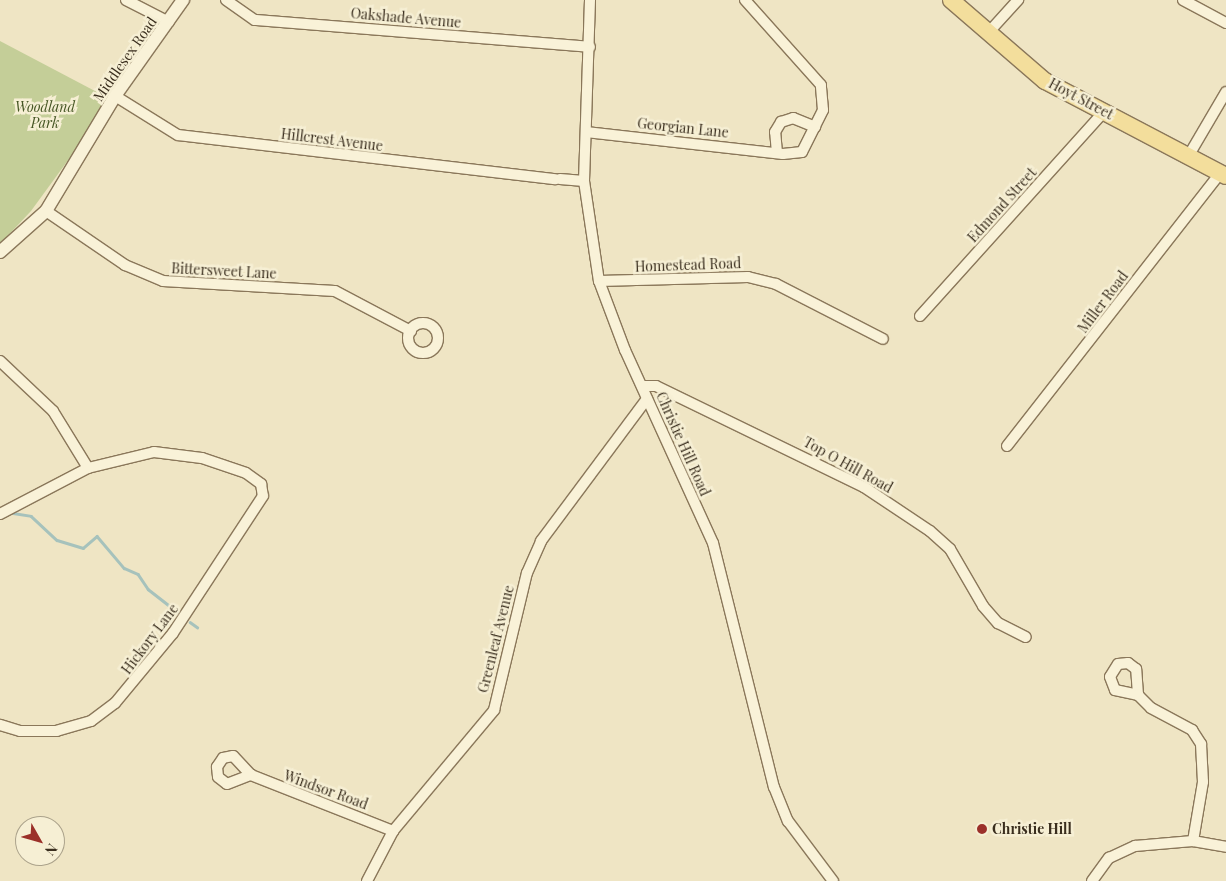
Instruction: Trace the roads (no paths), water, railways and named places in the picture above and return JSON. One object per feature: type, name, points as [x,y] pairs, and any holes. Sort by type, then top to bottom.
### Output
[{"type":"main road","name":"Hoyt Street","points":[[951,0],[1045,81],[1189,155],[1223,175]]},
{"type":"street","points":[[126,0],[170,22]]},
{"type":"street","name":"Middlesex Road","points":[[0,252],[46,211],[116,96],[184,0]]},
{"type":"street","name":"Oakshade Avenue","points":[[226,0],[255,20],[590,47]]},
{"type":"street","name":"Christie Hill Road","points":[[590,0],[590,47],[584,181],[599,281],[642,386],[713,542],[774,787],[788,821],[833,881]]},
{"type":"street","name":"Georgian Lane","points":[[586,132],[777,153],[802,152],[823,110],[821,85],[744,0]]},
{"type":"street","points":[[988,33],[1018,0]]},
{"type":"street","points":[[1183,0],[1226,23]]},
{"type":"street","points":[[1189,155],[1226,92]]},
{"type":"street","name":"Hillcrest Avenue","points":[[116,96],[178,135],[584,181]]},
{"type":"street","name":"Edmond Street","points":[[920,316],[1104,112]]},
{"type":"street","points":[[777,153],[775,132],[781,122],[793,118],[815,127]]},
{"type":"street","name":"Miller Road","points":[[1006,446],[1223,175]]},
{"type":"street","name":"Bittersweet Lane","points":[[46,211],[125,265],[163,281],[335,291],[411,331]]},
{"type":"street","name":"Homestead Road","points":[[599,281],[748,276],[792,291],[882,339]]},
{"type":"street","points":[[0,361],[53,411],[88,468],[0,514]]},
{"type":"street","name":"Top O Hill Road","points":[[642,386],[656,386],[864,487],[930,531],[950,550],[988,613],[1026,638]]},
{"type":"street","name":"Greenleaf Avenue","points":[[367,881],[393,831],[494,710],[527,573],[541,540],[648,399]]},
{"type":"street","name":"Hickory Lane","points":[[0,724],[20,732],[57,731],[91,721],[115,703],[153,660],[258,510],[261,484],[246,472],[168,452],[140,453],[88,468]]},
{"type":"street","points":[[1138,695],[1151,708],[1192,730],[1201,744],[1205,761],[1193,840]]},
{"type":"street","name":"Windsor Road","points":[[251,775],[393,831]]},
{"type":"street","points":[[1092,881],[1109,858],[1135,846],[1193,840],[1226,847]]},
{"type":"waterway","points":[[13,513],[31,516],[57,540],[83,548],[97,536],[124,568],[138,574],[148,589],[179,613]]},
{"type":"waterway","points":[[190,622],[197,627]]},
{"type":"place","name":"Christie Hill","points":[[982,829]]},
{"type":"park label","name":"Woodland Park","points":[[45,116]]}]
